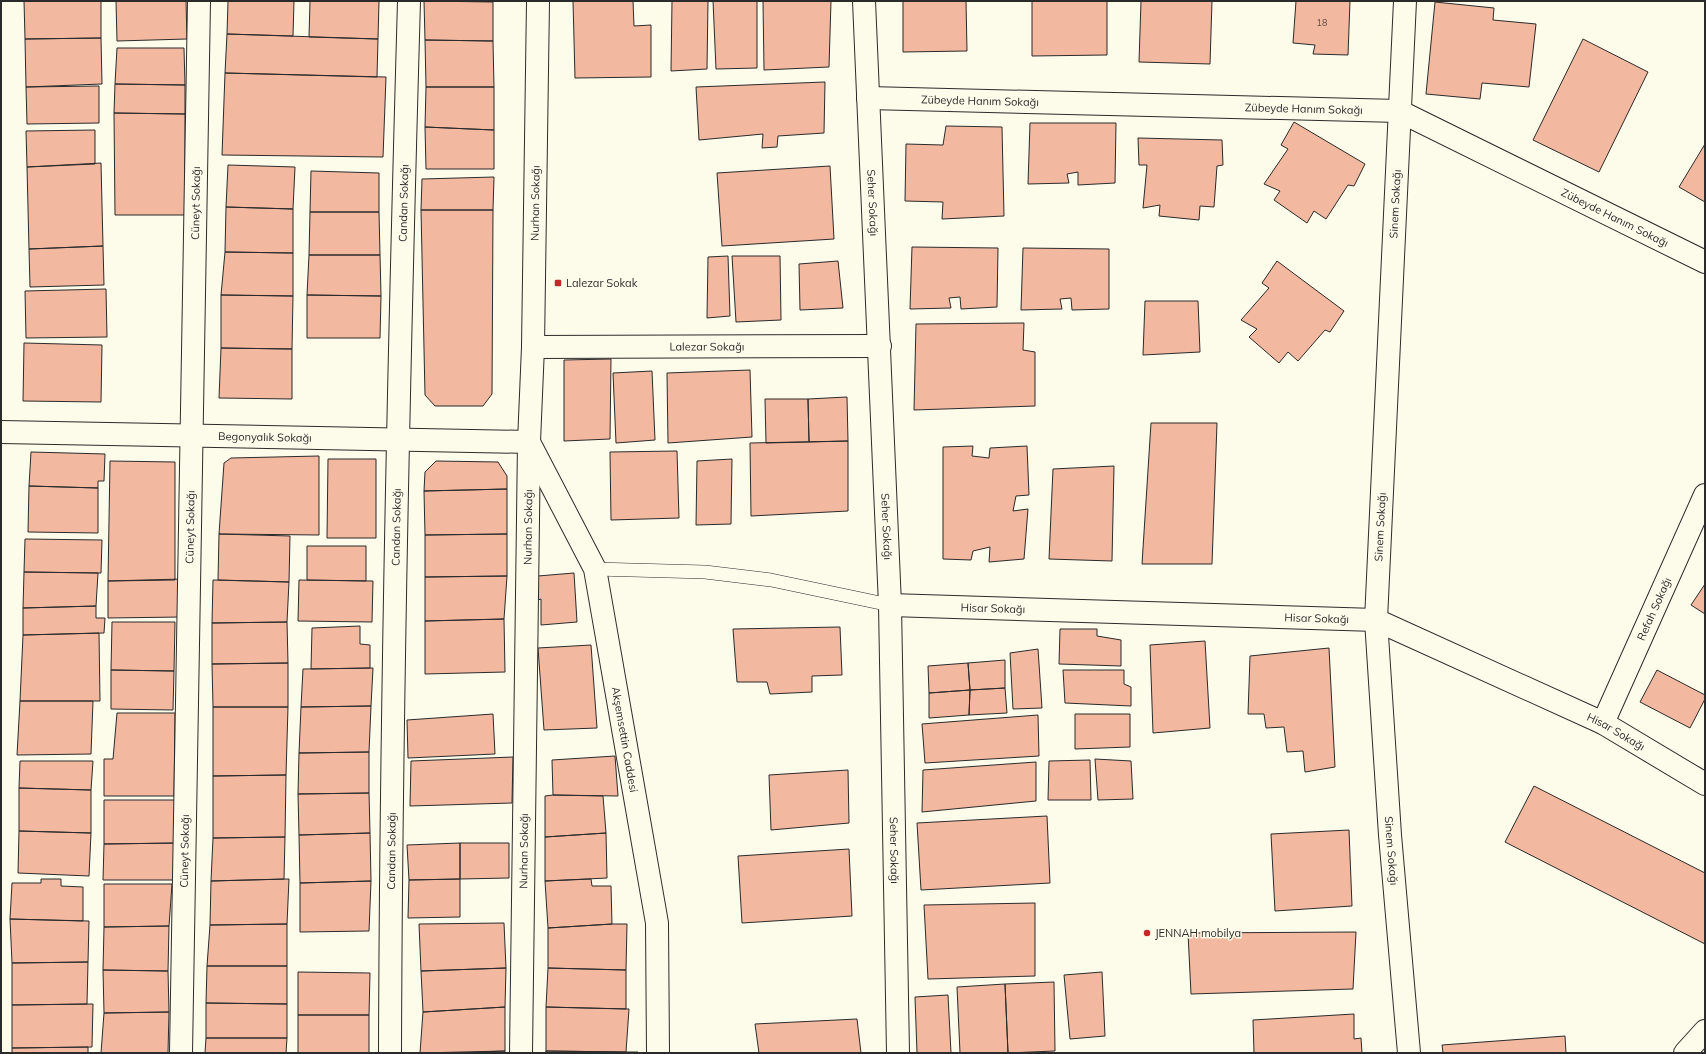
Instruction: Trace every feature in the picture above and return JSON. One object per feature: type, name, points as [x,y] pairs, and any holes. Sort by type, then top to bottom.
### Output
[{"type":"street","name":"Cüneyt Sokağı","points":[[181,1053],[193,437],[199,1]]},
{"type":"street","name":"Candan Sokağı","points":[[390,1053],[390,901],[398,439],[409,1]]},
{"type":"street","name":"Nurhan Sokağı","points":[[521,1053],[529,442],[533,347],[538,1]]},
{"type":"street","name":"Seher Sokağı","points":[[864,1],[890,605],[898,1053]]},
{"type":"street","name":"Sinem Sokağı","points":[[1405,1],[1376,620],[1390,835],[1409,1053]]},
{"type":"street","name":"Zübeyde Hanım Sokağı","points":[[868,98],[1399,111],[1705,262]]},
{"type":"street","name":"Lalezar Sokağı","points":[[533,347],[880,346]]},
{"type":"street","name":"Begonyalık Sokağı","points":[[1,432],[193,437],[529,442]]},
{"type":"street","name":"Akşemsettin Caddesi","points":[[529,442],[595,569],[658,924],[658,1053]]},
{"type":"street","name":"Refah Sokağı","points":[[1603,723],[1705,495]]},
{"type":"street","name":"Hisar Sokağı","points":[[890,605],[1376,620],[1603,723],[1705,784]]},
{"type":"street","points":[[1685,1053],[1705,1031]]},
{"type":"lane","points":[[595,569],[705,572],[771,580],[890,605]]},
{"type":"building","points":[[24,1],[101,1],[101,38],[25,39]]},
{"type":"building","points":[[116,1],[186,1],[187,39],[117,41]]},
{"type":"building","points":[[228,1],[294,1],[293,36],[227,34]]},
{"type":"building","points":[[310,1],[379,1],[378,39],[309,37]]},
{"type":"building","points":[[424,1],[493,2],[493,41],[425,40]]},
{"type":"building","points":[[573,1],[633,1],[634,26],[651,25],[651,77],[575,78]]},
{"type":"building","points":[[672,1],[708,1],[707,69],[671,71]]},
{"type":"building","points":[[713,1],[757,1],[757,68],[716,69]]},
{"type":"building","points":[[763,1],[831,1],[829,67],[764,70]]},
{"type":"building","points":[[903,1],[966,1],[967,51],[903,52]]},
{"type":"building","points":[[1032,1],[1107,1],[1107,55],[1032,56]]},
{"type":"building","points":[[1141,1],[1212,1],[1210,64],[1139,62]]},
{"type":"building","points":[[1296,1],[1350,1],[1348,55],[1313,54],[1315,45],[1293,43]]},
{"type":"building","points":[[1435,2],[1494,8],[1493,20],[1536,24],[1529,87],[1482,83],[1480,99],[1426,94]]},
{"type":"building","points":[[227,34],[378,39],[377,77],[225,73]]},
{"type":"building","points":[[101,38],[102,84],[26,87],[25,39]]},
{"type":"building","points":[[1583,39],[1648,72],[1599,172],[1533,140]]},
{"type":"building","points":[[425,40],[493,41],[494,87],[426,87]]},
{"type":"building","points":[[117,48],[184,48],[185,85],[115,84]]},
{"type":"building","points":[[225,73],[386,77],[383,157],[222,155]]},
{"type":"building","points":[[825,82],[824,133],[778,136],[777,147],[762,148],[763,134],[699,140],[696,87]]},
{"type":"building","points":[[115,84],[185,85],[185,114],[114,113]]},
{"type":"building","points":[[99,86],[99,123],[27,124],[26,87]]},
{"type":"building","points":[[426,87],[494,87],[494,130],[425,127]]},
{"type":"building","points":[[114,113],[185,114],[185,215],[115,215]]},
{"type":"building","points":[[1294,122],[1365,164],[1354,186],[1348,185],[1326,219],[1314,211],[1307,223],[1274,200],[1280,191],[1264,184],[1288,149],[1281,145]]},
{"type":"building","points":[[1030,123],[1116,123],[1115,183],[1078,185],[1078,172],[1067,174],[1069,183],[1028,184]]},
{"type":"building","points":[[946,126],[1002,127],[1004,216],[942,219],[943,202],[905,201],[906,144],[943,145]]},
{"type":"building","points":[[425,127],[494,130],[494,169],[426,169]]},
{"type":"building","points":[[95,130],[95,164],[27,167],[26,131]]},
{"type":"building","points":[[1138,138],[1222,140],[1223,165],[1217,166],[1214,207],[1200,206],[1199,220],[1159,216],[1160,205],[1143,208],[1147,165],[1139,165]]},
{"type":"building","points":[[1705,144],[1705,202],[1679,187]]},
{"type":"building","points":[[101,163],[103,246],[29,249],[27,167]]},
{"type":"building","points":[[228,165],[295,167],[293,209],[226,207]]},
{"type":"building","points":[[830,166],[834,239],[722,246],[717,173]]},
{"type":"building","points":[[311,171],[379,173],[379,212],[310,212]]},
{"type":"building","points":[[494,177],[493,210],[421,210],[422,179]]},
{"type":"building","points":[[226,207],[293,209],[293,253],[225,252]]},
{"type":"building","points":[[421,210],[493,210],[492,394],[483,406],[435,406],[425,395]]},
{"type":"building","points":[[310,212],[379,212],[380,255],[309,255]]},
{"type":"building","points":[[103,246],[104,285],[30,287],[29,249]]},
{"type":"building","points":[[912,247],[998,248],[997,307],[961,309],[960,297],[949,298],[951,308],[910,309]]},
{"type":"building","points":[[1023,248],[1109,249],[1109,309],[1072,310],[1071,298],[1060,299],[1062,309],[1021,310]]},
{"type":"building","points":[[225,252],[293,253],[293,296],[221,295]]},
{"type":"building","points":[[309,255],[380,255],[381,296],[307,295]]},
{"type":"building","points":[[728,256],[730,316],[707,318],[708,257]]},
{"type":"building","points":[[732,256],[780,256],[781,320],[736,322]]},
{"type":"building","points":[[838,261],[843,308],[800,310],[799,264]]},
{"type":"building","points":[[1277,261],[1344,311],[1330,332],[1325,330],[1298,361],[1288,352],[1279,363],[1249,337],[1257,329],[1241,320],[1269,288],[1262,283]]},
{"type":"building","points":[[106,289],[107,337],[26,338],[25,291]]},
{"type":"building","points":[[221,295],[293,296],[292,349],[221,348]]},
{"type":"building","points":[[307,295],[381,296],[380,338],[307,338]]},
{"type":"building","points":[[1145,301],[1198,301],[1200,352],[1143,355]]},
{"type":"building","points":[[1024,323],[1023,350],[1035,352],[1035,406],[914,410],[916,324]]},
{"type":"building","points":[[24,343],[102,345],[101,402],[23,401]]},
{"type":"building","points":[[221,348],[292,349],[292,399],[219,398]]},
{"type":"building","points":[[611,359],[610,439],[564,441],[564,360]]},
{"type":"building","points":[[750,370],[752,437],[668,443],[667,373]]},
{"type":"building","points":[[652,371],[655,440],[616,443],[613,373]]},
{"type":"building","points":[[847,397],[848,441],[809,442],[808,399]]},
{"type":"building","points":[[765,399],[808,399],[809,442],[766,443]]},
{"type":"building","points":[[1151,423],[1217,423],[1212,564],[1142,564]]},
{"type":"building","points":[[848,441],[848,511],[751,516],[750,443]]},
{"type":"building","points":[[973,446],[972,456],[989,458],[990,448],[1027,446],[1029,495],[1016,496],[1013,511],[1028,509],[1024,559],[989,562],[990,547],[973,551],[971,560],[943,559],[943,447]]},
{"type":"building","points":[[677,451],[679,518],[611,520],[610,452]]},
{"type":"building","points":[[31,452],[105,454],[104,481],[98,481],[98,488],[29,486]]},
{"type":"building","points":[[319,456],[319,535],[219,534],[224,463],[231,458]]},
{"type":"building","points":[[328,459],[376,459],[376,538],[327,538]]},
{"type":"building","points":[[732,459],[731,524],[696,525],[697,461]]},
{"type":"building","points":[[110,461],[175,462],[175,580],[108,581]]},
{"type":"building","points":[[436,461],[498,462],[507,476],[507,489],[424,491],[425,472]]},
{"type":"building","points":[[1114,466],[1112,561],[1049,559],[1053,469]]},
{"type":"building","points":[[29,486],[98,488],[98,533],[28,532]]},
{"type":"building","points":[[507,489],[507,534],[425,535],[424,491]]},
{"type":"building","points":[[219,534],[290,536],[289,582],[218,580]]},
{"type":"building","points":[[507,534],[507,576],[425,577],[425,535]]},
{"type":"building","points":[[25,539],[102,540],[101,573],[24,572]]},
{"type":"building","points":[[307,546],[366,546],[366,581],[307,580]]},
{"type":"building","points":[[24,572],[98,573],[96,606],[23,608]]},
{"type":"building","points":[[574,573],[577,622],[541,625],[541,599],[538,600],[538,576]]},
{"type":"building","points":[[507,576],[504,619],[425,621],[425,577]]},
{"type":"building","points":[[182,579],[182,617],[108,618],[108,581]]},
{"type":"building","points":[[213,580],[289,582],[287,622],[212,623]]},
{"type":"building","points":[[299,580],[373,581],[372,622],[298,621]]},
{"type":"building","points":[[1705,584],[1705,614],[1691,605]]},
{"type":"building","points":[[96,606],[96,618],[105,618],[104,633],[23,635],[23,608]]},
{"type":"building","points":[[504,619],[505,672],[425,674],[425,621]]},
{"type":"building","points":[[112,622],[175,622],[174,671],[111,670]]},
{"type":"building","points":[[287,622],[288,663],[212,664],[212,623]]},
{"type":"building","points":[[360,626],[360,644],[370,645],[370,668],[311,669],[312,628]]},
{"type":"building","points":[[840,627],[842,675],[812,676],[812,692],[770,694],[767,682],[737,682],[733,629]]},
{"type":"building","points":[[1060,629],[1097,629],[1097,636],[1121,640],[1121,666],[1059,664]]},
{"type":"building","points":[[99,633],[100,701],[20,701],[23,635]]},
{"type":"building","points":[[1205,641],[1210,728],[1153,733],[1150,645]]},
{"type":"building","points":[[591,645],[597,728],[544,730],[538,648]]},
{"type":"building","points":[[1329,648],[1335,767],[1305,772],[1303,751],[1287,752],[1284,727],[1266,728],[1264,714],[1248,714],[1250,656]]},
{"type":"building","points":[[1038,649],[1042,708],[1013,709],[1010,653]]},
{"type":"building","points":[[1005,660],[1005,688],[970,690],[968,663]]},
{"type":"building","points":[[288,663],[288,707],[213,707],[212,664]]},
{"type":"building","points":[[968,663],[970,690],[929,693],[928,666]]},
{"type":"building","points":[[373,668],[371,706],[301,707],[303,669]]},
{"type":"building","points":[[111,670],[174,671],[173,710],[111,709]]},
{"type":"building","points":[[1063,670],[1124,670],[1124,684],[1131,687],[1131,706],[1065,703]]},
{"type":"building","points":[[1657,670],[1705,695],[1705,699],[1690,728],[1640,702]]},
{"type":"building","points":[[1005,688],[1007,713],[969,715],[970,690]]},
{"type":"building","points":[[970,690],[969,715],[929,718],[929,693]]},
{"type":"building","points":[[20,701],[93,701],[91,754],[17,755]]},
{"type":"building","points":[[371,706],[369,752],[299,753],[301,707]]},
{"type":"building","points":[[213,707],[288,707],[286,775],[213,776]]},
{"type":"building","points":[[117,713],[175,713],[174,796],[104,796],[104,759],[113,759]]},
{"type":"building","points":[[493,714],[495,754],[408,758],[407,720]]},
{"type":"building","points":[[1075,714],[1130,714],[1130,747],[1075,749]]},
{"type":"building","points":[[1038,715],[1039,756],[925,763],[922,724]]},
{"type":"building","points":[[369,752],[369,793],[298,794],[299,753]]},
{"type":"building","points":[[615,756],[618,796],[553,795],[552,760]]},
{"type":"building","points":[[513,757],[512,803],[410,806],[411,761]]},
{"type":"building","points":[[1095,759],[1131,761],[1133,799],[1098,800]]},
{"type":"building","points":[[1090,760],[1091,800],[1048,800],[1049,761]]},
{"type":"building","points":[[20,761],[93,761],[91,790],[19,788]]},
{"type":"building","points":[[1036,762],[1036,801],[922,812],[923,770]]},
{"type":"building","points":[[848,770],[849,823],[771,830],[769,775]]},
{"type":"building","points":[[286,775],[285,837],[213,838],[213,776]]},
{"type":"building","points":[[1534,786],[1705,873],[1705,944],[1505,842]]},
{"type":"building","points":[[19,788],[91,790],[91,833],[19,831]]},
{"type":"building","points":[[369,793],[370,833],[299,835],[298,794]]},
{"type":"building","points":[[545,796],[603,796],[606,833],[545,837]]},
{"type":"building","points":[[104,800],[177,800],[177,843],[104,844]]},
{"type":"building","points":[[1047,816],[1050,883],[921,890],[917,823]]},
{"type":"building","points":[[1349,830],[1352,906],[1275,911],[1271,834]]},
{"type":"building","points":[[19,831],[91,833],[89,876],[18,873]]},
{"type":"building","points":[[370,833],[371,881],[300,883],[299,835]]},
{"type":"building","points":[[606,833],[607,878],[545,881],[545,837]]},
{"type":"building","points":[[285,837],[284,879],[211,881],[213,838]]},
{"type":"building","points":[[177,843],[176,880],[103,880],[104,844]]},
{"type":"building","points":[[460,843],[460,879],[409,880],[407,845]]},
{"type":"building","points":[[460,843],[509,843],[509,878],[460,879]]},
{"type":"building","points":[[849,849],[852,916],[742,923],[738,856]]},
{"type":"building","points":[[41,879],[61,879],[61,886],[83,887],[83,921],[10,919],[12,883],[41,883]]},
{"type":"building","points":[[289,879],[287,924],[210,925],[211,881]]},
{"type":"building","points":[[460,879],[460,917],[408,918],[409,880]]},
{"type":"building","points":[[591,879],[592,886],[611,886],[612,924],[548,928],[545,881]]},
{"type":"building","points":[[371,881],[369,931],[300,932],[300,883]]},
{"type":"building","points":[[104,884],[172,884],[169,926],[104,927]]},
{"type":"building","points":[[1035,903],[1035,976],[928,979],[924,905]]},
{"type":"building","points":[[10,919],[89,921],[88,962],[12,963]]},
{"type":"building","points":[[504,923],[506,968],[421,971],[419,924]]},
{"type":"building","points":[[287,924],[287,966],[207,966],[210,925]]},
{"type":"building","points":[[627,924],[626,970],[548,968],[548,928]]},
{"type":"building","points":[[169,926],[168,971],[103,970],[104,927]]},
{"type":"building","points":[[1356,932],[1353,989],[1191,994],[1188,933]]},
{"type":"building","points":[[88,962],[87,1004],[12,1005],[12,963]]},
{"type":"building","points":[[207,966],[287,966],[287,1004],[206,1003]]},
{"type":"building","points":[[506,968],[505,1007],[423,1012],[421,971]]},
{"type":"building","points":[[548,968],[626,970],[626,1009],[546,1007]]},
{"type":"building","points":[[103,970],[168,971],[169,1012],[104,1013]]},
{"type":"building","points":[[298,972],[370,973],[369,1015],[298,1015]]},
{"type":"building","points":[[1102,972],[1105,1036],[1070,1039],[1064,975]]},
{"type":"building","points":[[1054,982],[1055,1051],[1008,1053],[1005,984]]},
{"type":"building","points":[[1005,984],[1008,1053],[960,1053],[957,987]]},
{"type":"building","points":[[948,995],[951,1053],[917,1053],[915,997]]},
{"type":"building","points":[[206,1003],[287,1004],[287,1038],[206,1038]]},
{"type":"building","points":[[93,1004],[92,1047],[12,1048],[12,1005]]},
{"type":"building","points":[[505,1007],[505,1051],[420,1053],[423,1012]]},
{"type":"building","points":[[546,1007],[629,1009],[626,1052],[546,1051]]},
{"type":"building","points":[[169,1012],[168,1053],[101,1053],[104,1013]]},
{"type":"building","points":[[1354,1014],[1354,1039],[1361,1038],[1362,1053],[1254,1053],[1253,1020]]},
{"type":"building","points":[[298,1015],[369,1015],[369,1053],[298,1053]]},
{"type":"building","points":[[857,1019],[861,1053],[759,1053],[755,1024]]},
{"type":"building","points":[[1565,1036],[1566,1053],[1443,1053],[1442,1045]]},
{"type":"building","points":[[206,1038],[287,1038],[286,1053],[205,1053]]},
{"type":"building","points":[[88,1047],[88,1053],[12,1053],[12,1048]]},
{"type":"building","points":[[505,1051],[505,1053],[459,1053]]},
{"type":"building","points":[[546,1051],[638,1052],[638,1053],[545,1053]]},
{"type":"place","name":"Lalezar Sokak","points":[[558,283]]},
{"type":"place","name":"JENNAH mobilya","points":[[1147,933]]}]
